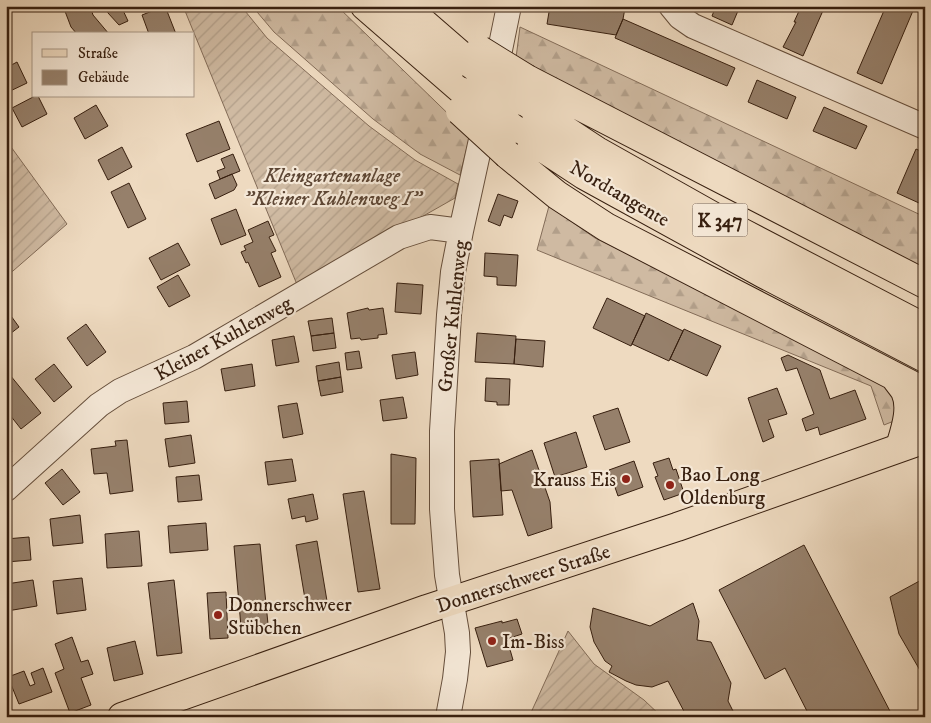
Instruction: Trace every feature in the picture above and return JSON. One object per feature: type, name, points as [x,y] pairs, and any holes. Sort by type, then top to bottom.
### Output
[{"type":"main road","name":"K 347","points":[[404,6],[524,90],[925,284]]},
{"type":"main road","name":"K 347","points":[[420,6],[424,7],[474,55]]},
{"type":"main road","name":"K 347","points":[[371,12],[401,58],[462,102],[511,142],[557,195],[606,227],[925,392]]},
{"type":"main road","name":"Nordtangente","points":[[524,90],[597,151],[733,228],[925,328]]},
{"type":"main road","name":"Nordtangente","points":[[511,142],[593,179],[764,274],[919,355]]},
{"type":"main road","points":[[895,377],[905,392],[908,406],[908,421],[916,443]]},
{"type":"main road","name":"Donnerschweer Straße","points":[[122,717],[451,600],[677,527],[916,443]]},
{"type":"street","name":"Großer Kuhlenweg","points":[[448,717],[456,679],[458,652],[442,509],[442,431],[450,306],[453,272],[460,231],[474,176],[509,6]]},
{"type":"street","points":[[671,6],[680,17],[693,26],[925,127]]},
{"type":"street","name":"Kleiner Kuhlenweg","points":[[6,489],[92,411],[120,391],[194,357],[399,237],[430,227],[460,231]]},
{"type":"green space","name":"Kleingartenanlage \"Kleiner Kuhlenweg I\"","points":[[183,6],[241,6],[267,38],[369,126],[415,160],[458,184],[455,198],[298,287]]},
{"type":"green space","points":[[252,6],[337,6],[470,135],[460,175],[420,154],[373,119],[274,32]]},
{"type":"green space","points":[[520,27],[925,217],[925,270],[516,58]]},
{"type":"green space","points":[[6,140],[67,224],[6,277]]},
{"type":"green space","points":[[549,206],[595,238],[886,382],[900,398],[894,421],[884,425],[871,386],[537,250]]},
{"type":"green space","points":[[568,631],[594,664],[644,700],[662,717],[529,717]]},
{"type":"building","points":[[63,6],[90,6],[93,15],[107,32],[75,32],[71,27]]},
{"type":"building","points":[[121,6],[128,21],[119,25],[105,7]]},
{"type":"building","points":[[165,6],[175,32],[148,32],[142,15]]},
{"type":"building","points":[[550,6],[614,6],[625,8],[623,19],[616,35],[547,24]]},
{"type":"building","points":[[716,6],[740,6],[732,25],[712,16]]},
{"type":"building","points":[[803,6],[825,6],[803,56],[783,47]]},
{"type":"building","points":[[886,6],[915,6],[882,84],[857,73]]},
{"type":"building","points":[[623,19],[735,68],[727,86],[615,38]]},
{"type":"building","points":[[17,62],[27,83],[6,93],[6,68]]},
{"type":"building","points":[[757,80],[796,97],[787,119],[748,102]]},
{"type":"building","points":[[32,98],[39,98],[47,114],[22,127],[12,108]]},
{"type":"building","points":[[96,105],[108,126],[85,139],[74,118]]},
{"type":"building","points":[[824,107],[867,126],[856,149],[813,131]]},
{"type":"building","points":[[219,121],[230,149],[197,162],[186,134]]},
{"type":"building","points":[[122,147],[132,167],[108,180],[98,160]]},
{"type":"building","points":[[916,149],[925,153],[925,189],[919,203],[897,193]]},
{"type":"building","points":[[233,154],[240,171],[220,179],[217,171],[225,168],[221,159]]},
{"type":"building","points":[[232,174],[237,185],[234,190],[215,199],[209,184]]},
{"type":"building","points":[[129,183],[146,219],[128,228],[111,192]]},
{"type":"building","points":[[498,194],[518,201],[512,218],[504,215],[500,226],[488,221]]},
{"type":"building","points":[[236,209],[246,235],[221,245],[211,219]]},
{"type":"building","points":[[268,221],[274,235],[269,237],[276,251],[271,253],[281,277],[259,287],[248,262],[246,263],[241,252],[246,250],[244,246],[253,242],[248,230]]},
{"type":"building","points":[[178,243],[190,265],[161,280],[149,258]]},
{"type":"building","points":[[485,253],[518,255],[516,286],[497,285],[497,277],[484,276]]},
{"type":"building","points":[[178,275],[190,296],[169,307],[157,287]]},
{"type":"building","points":[[397,283],[423,285],[421,314],[395,312]]},
{"type":"building","points":[[607,298],[645,316],[631,346],[593,328]]},
{"type":"building","points":[[368,308],[369,310],[383,308],[387,334],[378,335],[378,338],[351,339],[347,313]]},
{"type":"building","points":[[6,309],[19,327],[6,337]]},
{"type":"building","points":[[646,313],[683,331],[669,361],[632,344]]},
{"type":"building","points":[[332,318],[334,333],[311,336],[308,321]]},
{"type":"building","points":[[86,324],[106,352],[87,366],[67,338]]},
{"type":"building","points":[[684,329],[721,346],[707,376],[670,359]]},
{"type":"building","points":[[334,333],[336,348],[313,351],[311,336]]},
{"type":"building","points":[[477,333],[516,336],[514,364],[475,362]]},
{"type":"building","points":[[294,336],[299,362],[276,366],[272,340]]},
{"type":"building","points":[[516,339],[545,341],[543,367],[514,364]]},
{"type":"building","points":[[359,351],[362,368],[347,370],[345,353]]},
{"type":"building","points":[[415,352],[418,375],[396,379],[392,355]]},
{"type":"building","points":[[788,355],[820,370],[830,399],[855,390],[866,419],[820,435],[818,427],[806,431],[802,419],[814,414],[797,368],[786,371],[781,358]]},
{"type":"building","points":[[339,362],[341,377],[318,381],[316,366]]},
{"type":"building","points":[[54,364],[72,387],[54,402],[35,379]]},
{"type":"building","points":[[252,364],[255,386],[225,391],[221,369]]},
{"type":"building","points":[[10,375],[41,413],[21,429],[6,410],[6,378]]},
{"type":"building","points":[[341,377],[343,392],[321,396],[318,381]]},
{"type":"building","points":[[486,378],[510,379],[509,405],[497,405],[497,402],[485,401]]},
{"type":"building","points":[[777,388],[787,414],[768,420],[774,437],[763,442],[748,398]]},
{"type":"building","points":[[403,397],[407,418],[383,421],[380,400]]},
{"type":"building","points":[[187,401],[189,422],[165,424],[163,403]]},
{"type":"building","points":[[297,403],[303,434],[283,438],[278,406]]},
{"type":"building","points":[[618,408],[630,442],[605,450],[593,416]]},
{"type":"building","points":[[576,432],[587,467],[555,477],[544,443]]},
{"type":"building","points":[[191,435],[195,463],[169,467],[165,439]]},
{"type":"building","points":[[127,440],[133,491],[110,494],[107,473],[94,474],[91,449],[116,446],[115,441]]},
{"type":"building","points":[[6,445],[12,452],[6,457]]},
{"type":"building","points":[[532,450],[550,502],[552,528],[528,536],[512,490],[501,491],[499,464]]},
{"type":"building","points":[[391,454],[416,458],[415,524],[391,524]]},
{"type":"building","name":"Bao Long Oldenburg","points":[[669,458],[673,470],[676,469],[684,493],[664,500],[655,477],[658,476],[653,463]]},
{"type":"building","points":[[292,459],[296,481],[268,485],[265,462]]},
{"type":"building","points":[[499,459],[503,515],[473,517],[470,461]]},
{"type":"building","name":"Krauss Eis","points":[[634,461],[643,487],[618,496],[609,470]]},
{"type":"building","points":[[62,469],[80,492],[63,505],[45,483]]},
{"type":"building","points":[[199,475],[202,500],[178,502],[176,477]]},
{"type":"building","points":[[364,491],[380,589],[358,592],[343,494]]},
{"type":"building","points":[[313,494],[318,519],[306,522],[305,516],[292,519],[288,499]]},
{"type":"building","points":[[80,515],[83,543],[53,546],[50,519]]},
{"type":"building","points":[[206,523],[208,550],[170,553],[168,526]]},
{"type":"building","points":[[139,531],[142,566],[107,568],[105,534]]},
{"type":"building","points":[[29,537],[31,560],[6,562],[6,539]]},
{"type":"building","points":[[317,541],[328,607],[307,611],[296,545]]},
{"type":"building","points":[[260,544],[268,624],[241,627],[234,546]]},
{"type":"building","points":[[804,545],[893,717],[810,717],[785,668],[765,679],[719,590]]},
{"type":"building","points":[[82,578],[86,610],[57,614],[53,581]]},
{"type":"building","points":[[925,578],[925,679],[899,634],[890,597]]},
{"type":"building","points":[[33,580],[37,606],[7,611],[6,584]]},
{"type":"building","points":[[174,580],[182,653],[157,656],[148,583]]},
{"type":"building","name":"Donnerschweer Stübchen","points":[[226,592],[228,638],[210,639],[207,593]]},
{"type":"building","points":[[693,603],[699,621],[697,640],[711,642],[731,683],[728,701],[736,717],[687,717],[668,681],[652,687],[636,685],[626,681],[609,672],[612,666],[605,661],[594,642],[590,627],[593,608],[650,626]]},
{"type":"building","points":[[517,619],[522,634],[507,639],[513,660],[487,667],[475,628]]},
{"type":"building","points":[[72,637],[81,662],[88,660],[93,674],[81,678],[91,705],[70,713],[55,673],[64,669],[55,644]]},
{"type":"building","points":[[135,641],[143,674],[114,681],[107,648]]},
{"type":"building","points":[[43,668],[52,692],[19,704],[8,677],[24,671],[30,686],[35,684],[31,673]]},
{"type":"place","name":"Krauss Eis","points":[[626,479]]},
{"type":"place","name":"Bao Long Oldenburg","points":[[670,485]]},
{"type":"place","name":"Donnerschweer Stübchen","points":[[218,615]]},
{"type":"place","name":"Im-Biss","points":[[492,641]]}]
